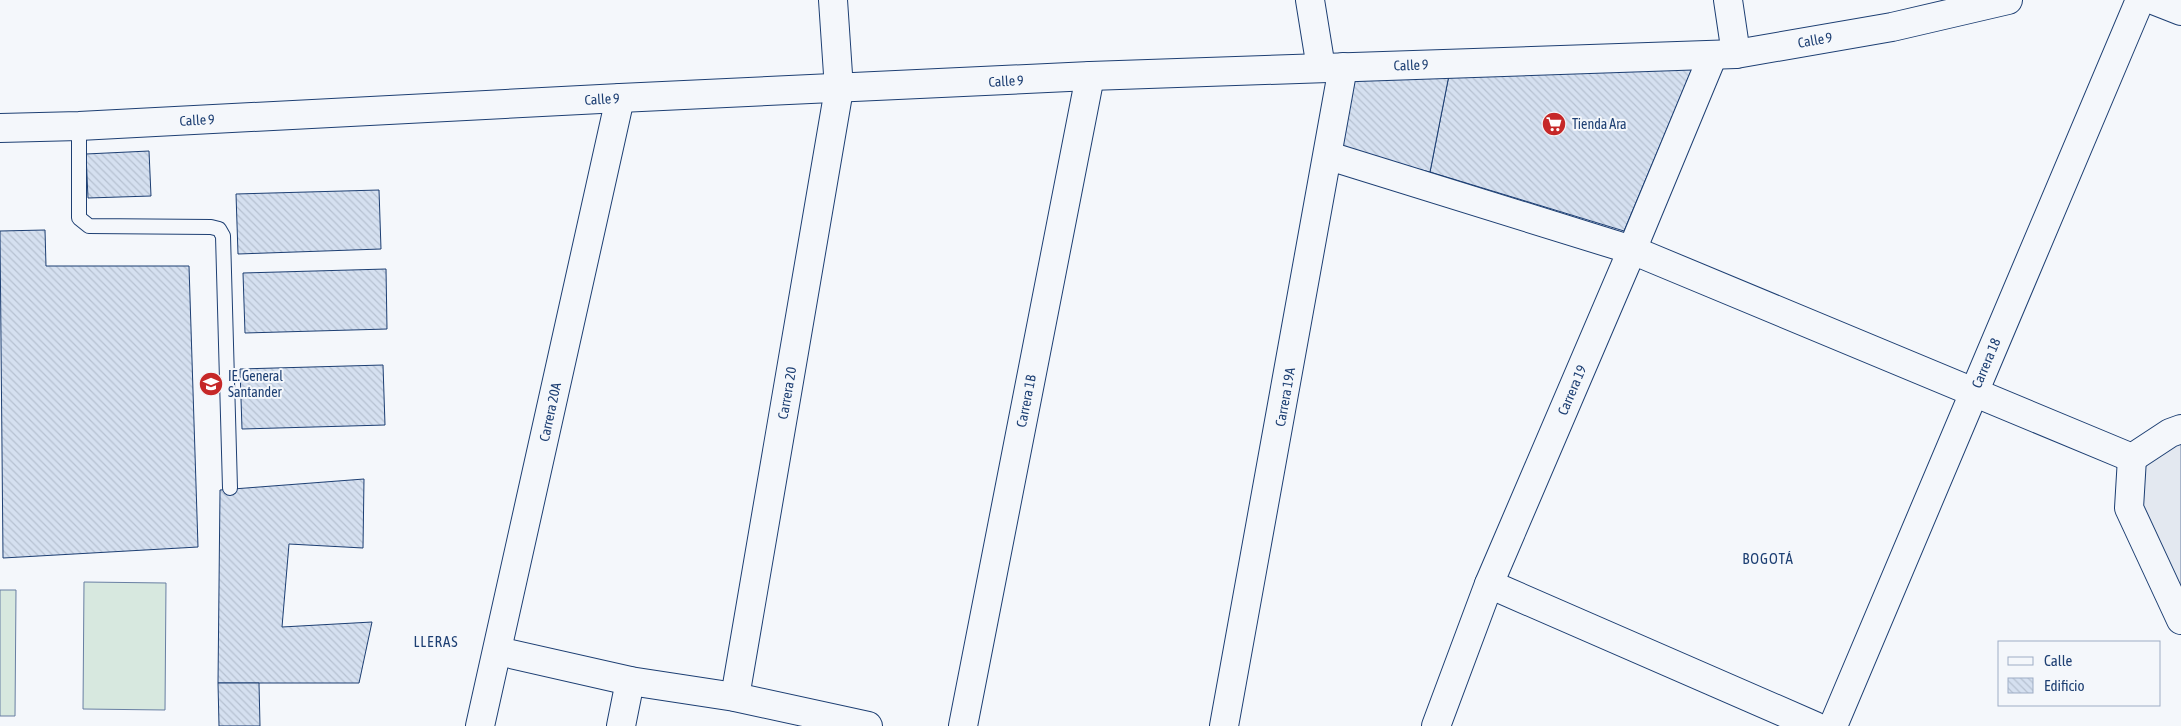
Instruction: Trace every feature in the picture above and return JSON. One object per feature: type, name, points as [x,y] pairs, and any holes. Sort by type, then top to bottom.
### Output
[{"type":"street","name":"Carrera 20","points":[[735,698],[839,89],[833,0]]},
{"type":"street","name":"Carrera 19A","points":[[1224,726],[1329,156],[1332,68],[1310,0]]},
{"type":"street","points":[[1724,54],[1728,0]]},
{"type":"street","name":"Calle 9","points":[[0,128],[79,126],[1090,76],[1724,54],[1892,27],[2008,0]]},
{"type":"street","name":"Carrera 18","points":[[1833,726],[2140,0]]},
{"type":"street","points":[[2153,0],[2181,11]]},
{"type":"street","name":"Carrera 19","points":[[1436,726],[1488,584],[1632,250],[1724,54]]},
{"type":"street","name":"Carrera 1B","points":[[963,726],[1090,76]]},
{"type":"street","name":"Carrera 20A","points":[[480,726],[620,98]]},
{"type":"street","points":[[1329,156],[1632,250],[2132,458]]},
{"type":"street","points":[[2132,458],[2170,433],[2181,429]]},
{"type":"street","points":[[2132,458],[2129,508],[2181,620]]},
{"type":"street","points":[[1488,584],[1775,717],[1815,726]]},
{"type":"street","points":[[498,651],[630,681],[735,698],[853,725]]},
{"type":"street","points":[[621,726],[630,681]]},
{"type":"lane","points":[[79,126],[79,218],[89,226],[211,227],[219,229],[223,236],[230,488]]},
{"type":"shaded area","points":[[2181,436],[2181,600],[2136,507],[2140,463]]},
{"type":"shaded area","points":[[84,582],[166,583],[165,710],[83,709]]},
{"type":"shaded area","points":[[0,590],[16,590],[15,716],[0,716]]},
{"type":"building","name":"Tienda Ara","points":[[1693,67],[1624,231],[1430,172],[1449,75]]},
{"type":"building","points":[[1350,74],[1449,75],[1430,172],[1337,150]]},
{"type":"building","points":[[149,151],[151,196],[88,198],[86,154]]},
{"type":"building","points":[[379,190],[381,249],[238,254],[236,194]]},
{"type":"building","points":[[45,230],[46,266],[189,266],[198,547],[3,558],[0,231]]},
{"type":"building","points":[[386,269],[387,329],[245,333],[243,273]]},
{"type":"building","points":[[383,365],[385,425],[242,429],[240,369]]},
{"type":"building","points":[[364,479],[363,548],[289,544],[282,627],[372,622],[359,683],[218,683],[220,490]]},
{"type":"building","points":[[218,683],[259,683],[260,726],[219,726]]},
{"type":"place","name":"Tienda Ara","points":[[1554,124]]},
{"type":"place","name":"IE. General Santander","points":[[211,384]]},
{"type":"district","name":"BOGOTÁ","points":[[1768,559]]},
{"type":"district","name":"LLERAS","points":[[436,642]]}]
